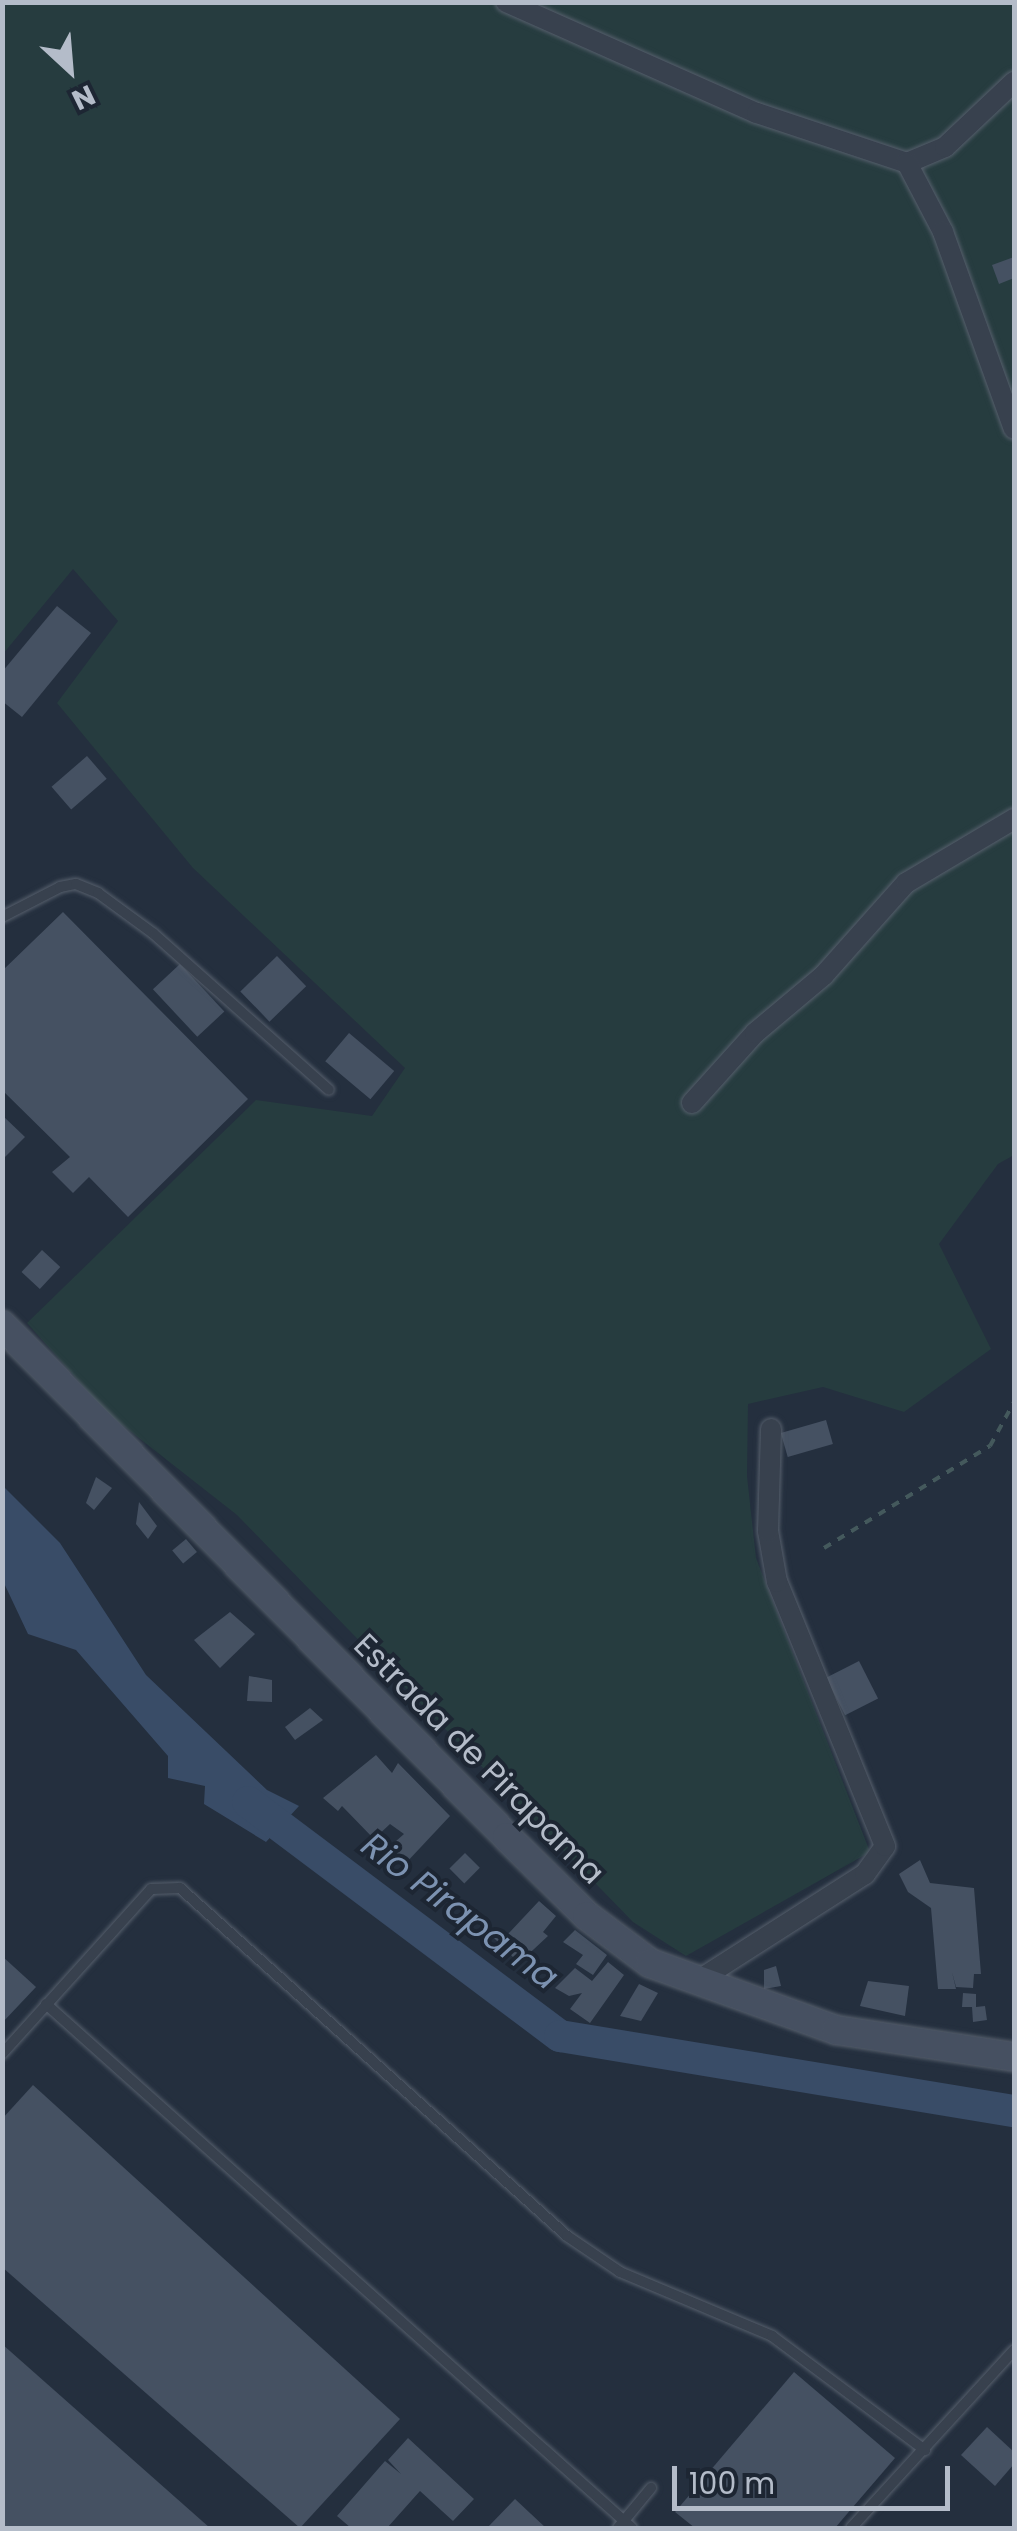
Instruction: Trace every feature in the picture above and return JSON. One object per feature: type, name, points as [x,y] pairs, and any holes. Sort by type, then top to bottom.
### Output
[{"type":"main road","name":"Estrada de Pirapama","points":[[2,1325],[588,1916],[650,1963],[836,2030],[1014,2057]]},
{"type":"street","points":[[506,2],[758,113],[906,162],[945,147],[1014,82]]},
{"type":"street","points":[[906,162],[943,232],[1014,429]]},
{"type":"street","points":[[692,1103],[755,1033],[824,975],[906,883],[1014,819]]},
{"type":"street","points":[[696,1982],[865,1874],[885,1846],[777,1582],[768,1531],[771,1429]]},
{"type":"lane","points":[[2,916],[60,887],[76,884],[98,893],[154,934],[329,1090]]},
{"type":"lane","points":[[2,2054],[152,1888],[180,1888],[567,2236],[620,2272],[772,2336],[925,2450]]},
{"type":"lane","points":[[46,2004],[625,2526],[651,2488]]},
{"type":"lane","points":[[851,2528],[1014,2350]]},
{"type":"path","points":[[824,1548],[990,1446],[1014,1402]]},
{"type":"green space","points":[[3,3],[1014,3],[1014,1155],[998,1164],[939,1244],[991,1349],[904,1412],[823,1387],[748,1404],[747,1476],[756,1558],[870,1852],[686,1956],[633,1922],[237,1515],[107,1413],[27,1323],[256,1100],[372,1116],[405,1068],[193,868],[57,703],[118,621],[73,569],[3,654]]},
{"type":"water","points":[[2,1485],[60,1543],[146,1675],[267,1790],[299,1806],[266,1842],[204,1804],[205,1786],[168,1778],[168,1756],[76,1650],[28,1634],[3,1581]]},
{"type":"building","points":[[1014,257],[1014,278],[999,284],[992,265]]},
{"type":"building","points":[[57,606],[91,633],[22,717],[2,701],[2,672]]},
{"type":"building","points":[[87,756],[107,779],[71,809],[52,787]]},
{"type":"building","points":[[63,912],[248,1099],[128,1217],[89,1177],[73,1193],[52,1172],[70,1157],[2,1090],[2,971]]},
{"type":"building","points":[[277,956],[306,986],[269,1022],[240,991]]},
{"type":"building","points":[[180,964],[224,1012],[197,1037],[153,989]]},
{"type":"building","points":[[349,1033],[394,1071],[370,1099],[325,1061]]},
{"type":"building","points":[[2,1115],[25,1137],[2,1160]]},
{"type":"building","points":[[42,1250],[60,1267],[40,1289],[22,1272]]},
{"type":"building","points":[[826,1420],[833,1444],[788,1457],[781,1433]]},
{"type":"building","points":[[96,1477],[112,1488],[94,1510],[86,1503]]},
{"type":"building","points":[[139,1502],[157,1526],[148,1539],[136,1524]]},
{"type":"building","points":[[186,1539],[197,1552],[183,1564],[172,1551]]},
{"type":"building","points":[[230,1612],[255,1634],[220,1668],[194,1640]]},
{"type":"building","points":[[859,1661],[878,1698],[845,1715],[826,1678]]},
{"type":"building","points":[[249,1676],[272,1680],[272,1702],[247,1701]]},
{"type":"building","points":[[310,1708],[323,1720],[295,1740],[285,1727]]},
{"type":"building","points":[[376,1755],[392,1773],[398,1763],[450,1816],[405,1864],[386,1850],[404,1834],[390,1824],[374,1839],[342,1806],[338,1811],[323,1798]]},
{"type":"building","points":[[465,1853],[480,1868],[464,1883],[449,1869]]},
{"type":"building","points":[[920,1860],[930,1883],[974,1888],[981,1974],[974,1974],[973,1988],[956,1987],[952,1972],[956,1989],[938,1989],[931,1908],[908,1892],[899,1874]]},
{"type":"building","points":[[539,1901],[556,1916],[543,1932],[548,1936],[519,1963],[494,1938],[508,1934]]},
{"type":"building","points":[[575,1930],[607,1955],[593,1975],[576,1964],[583,1955],[563,1942]]},
{"type":"building","points":[[2,1956],[36,1987],[2,2023]]},
{"type":"building","points":[[608,1962],[624,1975],[590,2023],[570,2009],[582,1993],[569,1996],[555,1988],[575,1968],[592,1981]]},
{"type":"building","points":[[776,1966],[781,1986],[764,1989],[764,1970]]},
{"type":"building","points":[[868,1981],[909,1986],[905,2016],[860,2006]]},
{"type":"building","points":[[639,1984],[658,1993],[641,2021],[620,2016]]},
{"type":"building","points":[[963,1993],[976,1994],[976,2007],[985,2006],[987,2020],[973,2022],[972,2007],[962,2007]]},
{"type":"building","points":[[33,2085],[400,2419],[300,2528],[2,2267],[2,2119]]},
{"type":"building","points":[[2,2344],[210,2528],[2,2528]]},
{"type":"building","points":[[794,2372],[895,2458],[835,2528],[695,2528],[675,2512]]},
{"type":"building","points":[[987,2427],[1014,2452],[1014,2464],[995,2486],[961,2455]]},
{"type":"building","points":[[408,2438],[474,2499],[453,2521],[420,2491],[387,2528],[351,2528],[337,2516],[385,2461],[401,2474],[388,2460]]},
{"type":"building","points":[[515,2499],[546,2528],[487,2528]]},
{"type":"waterway","name":"Rio Pirapama","points":[[248,1802],[560,2036],[1014,2111]]}]
